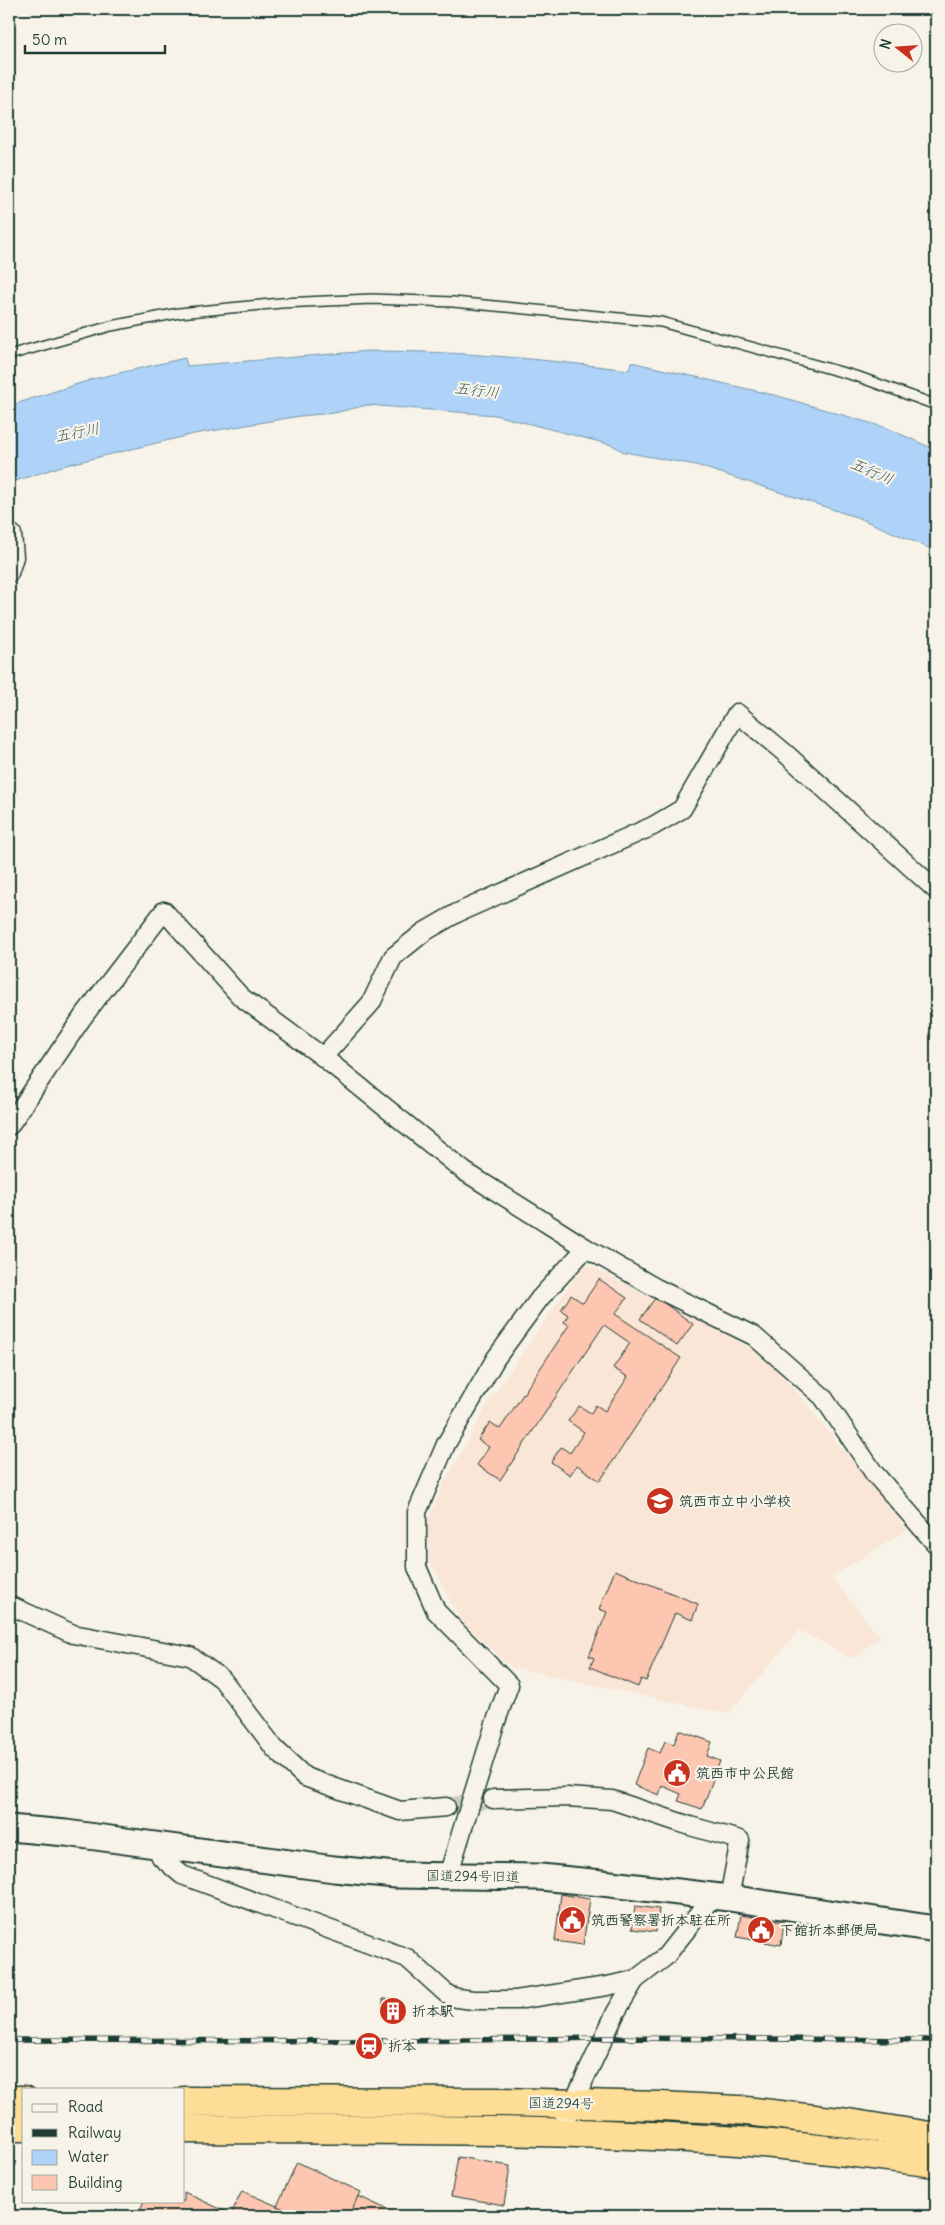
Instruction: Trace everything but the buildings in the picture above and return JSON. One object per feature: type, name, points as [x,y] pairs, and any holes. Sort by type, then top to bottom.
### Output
[{"type":"highway","points":[[9,2100],[22,2100]]},
{"type":"highway","name":"国道294号","points":[[185,2101],[574,2103],[738,2110],[848,2123],[936,2138]]},
{"type":"highway","points":[[9,2127],[22,2127]]},
{"type":"highway","points":[[185,2128],[559,2133],[738,2141],[843,2151],[936,2164]]},
{"type":"street","points":[[9,573],[14,557],[12,534]]},
{"type":"street","points":[[323,1056],[371,1003],[393,957],[424,932],[457,913],[653,826],[682,809],[737,713],[785,753],[936,890]]},
{"type":"street","points":[[9,1126],[82,1018],[164,912],[241,997],[323,1056],[464,1171],[586,1248],[656,1288],[754,1336],[823,1397],[874,1473],[936,1544]]},
{"type":"street","points":[[448,1876],[509,1685],[436,1611],[416,1567],[417,1512],[446,1444],[496,1358],[540,1298],[586,1248]]},
{"type":"street","points":[[9,1605],[72,1634],[190,1656],[222,1679],[275,1749],[305,1778],[400,1811],[446,1807]]},
{"type":"street","points":[[493,1800],[567,1797],[612,1800],[690,1826],[740,1840],[721,1897],[665,1957],[636,1980],[616,2012],[559,2133]]},
{"type":"street","name":"国道294号旧道","points":[[9,1828],[66,1833],[334,1869],[396,1875],[540,1877],[721,1897],[936,1929]]},
{"type":"street","points":[[157,1846],[161,1857],[182,1875],[406,1958],[448,1995],[457,1998],[516,2000],[598,1988],[636,1980]]},
{"type":"lane","points":[[9,355],[111,326],[180,312],[372,299],[453,302],[661,322],[859,377],[936,405]]},
{"type":"shaded area","name":"筑西市立中小学校","points":[[585,1263],[642,1293],[694,1315],[754,1350],[793,1387],[907,1530],[831,1577],[880,1637],[853,1659],[799,1630],[728,1714],[511,1667],[462,1622],[429,1560],[428,1520],[444,1483],[492,1397]]},
{"type":"water","name":"五行川","points":[[369,351],[435,352],[499,356],[629,370],[631,362],[778,396],[887,428],[936,450],[936,551],[859,518],[696,465],[624,452],[612,445],[495,415],[367,405],[334,413],[300,416],[194,434],[62,466],[9,483],[9,406],[93,379],[185,358],[187,366]]},
{"type":"tunnel","points":[[446,1807],[493,1799]]},
{"type":"railway","points":[[9,2040],[403,2041],[605,2038],[936,2040]]},
{"type":"place","name":"筑西市立中小学校","points":[[660,1501]]},
{"type":"place","name":"筑西市中公民館","points":[[677,1773]]},
{"type":"place","name":"筑西警察署折本駐在所","points":[[572,1920]]},
{"type":"place","name":"下館折本郵便局","points":[[761,1930]]},
{"type":"place","name":"折本駅","points":[[393,2011]]},
{"type":"place","name":"折本","points":[[369,2046]]}]
